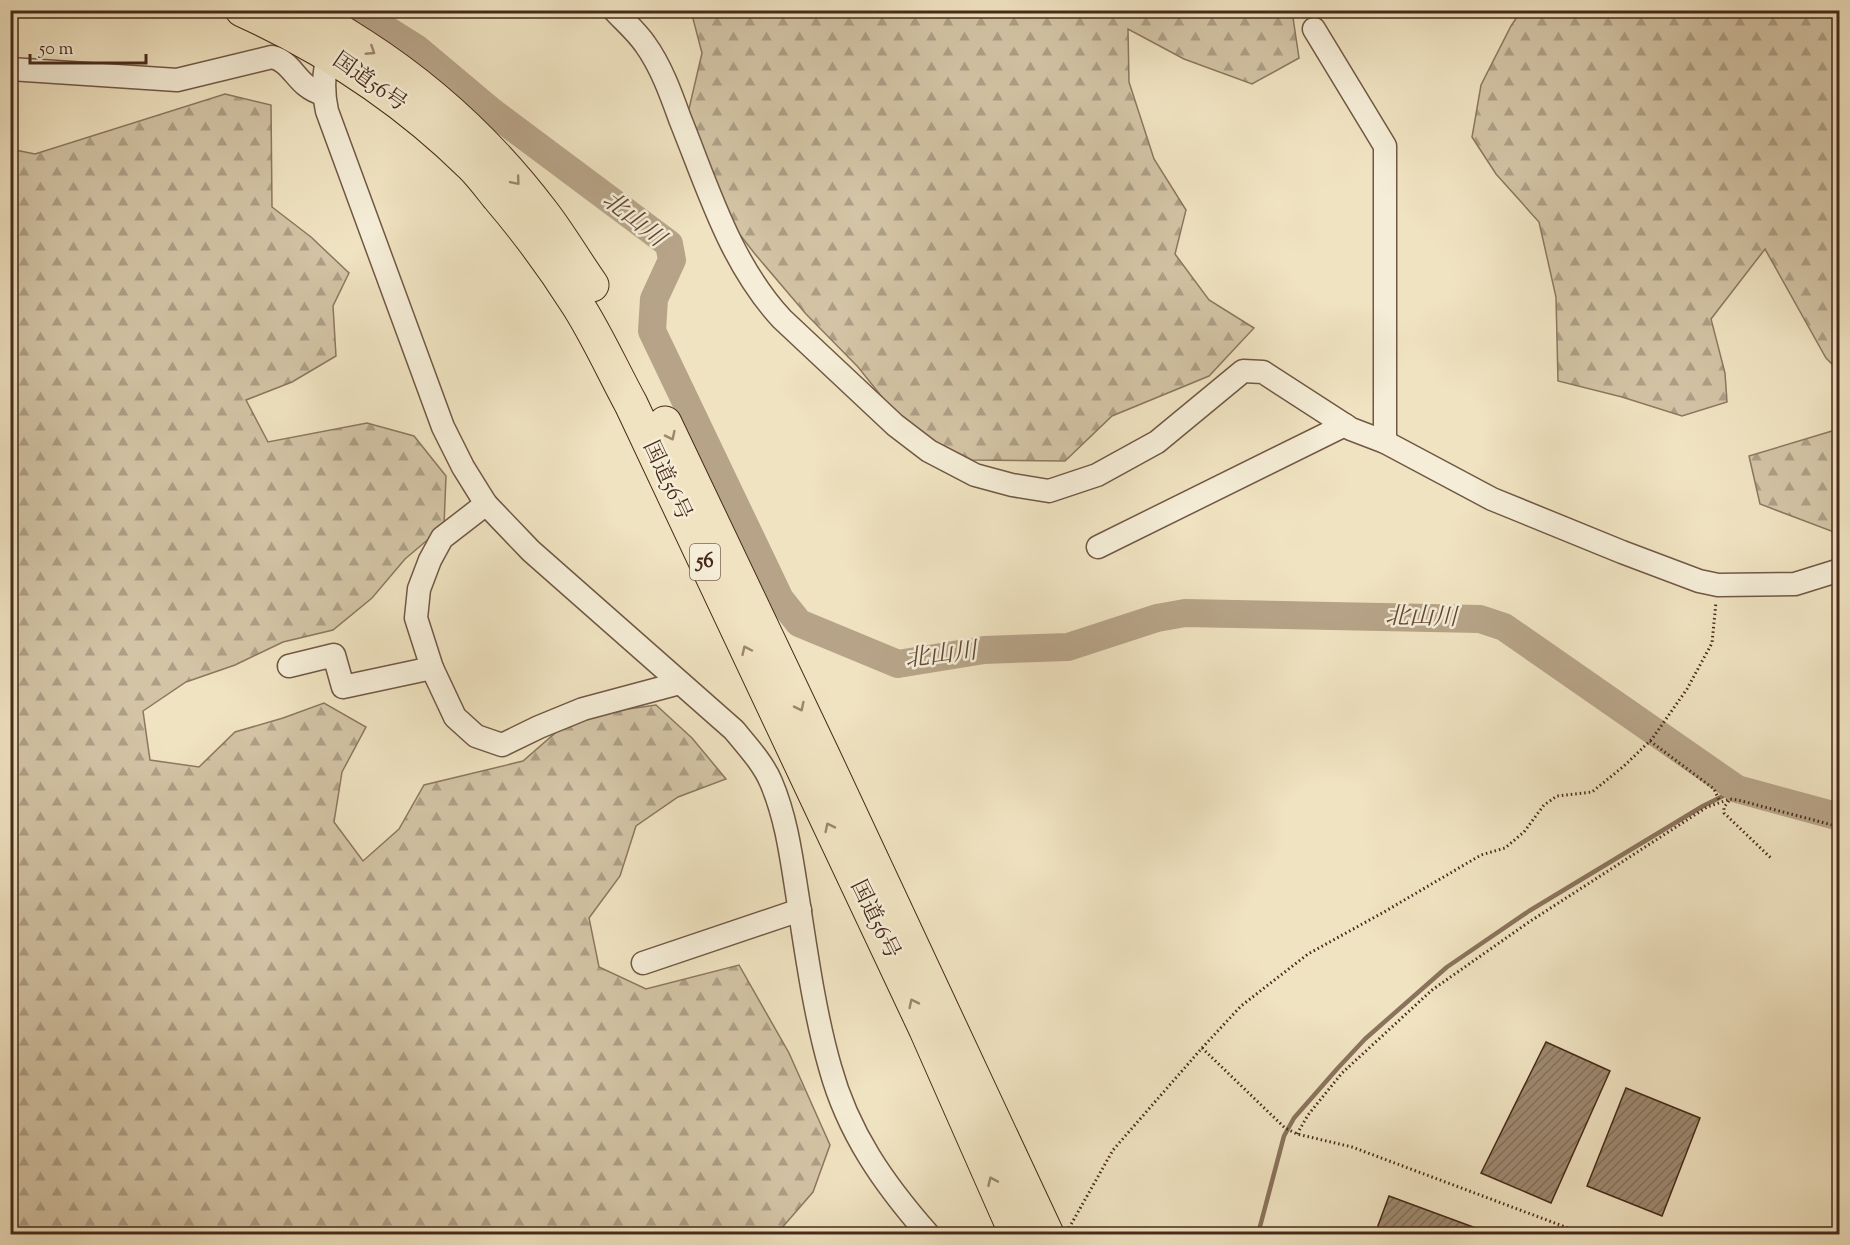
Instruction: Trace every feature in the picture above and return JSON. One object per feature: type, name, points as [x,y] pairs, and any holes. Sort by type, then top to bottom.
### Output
[{"type":"highway","name":"国道56号","points":[[242,10],[296,36],[332,42],[402,72],[490,149],[543,213],[595,290],[653,399],[1016,1234]]},
{"type":"highway","name":"国道56号","points":[[303,10],[332,42]]},
{"type":"highway","name":"国道56号","points":[[813,764],[1047,1234]]},
{"type":"street","points":[[614,10],[645,44],[667,85],[726,233],[747,274],[768,304],[895,425],[929,451],[975,475],[1012,485],[1050,491],[1097,475],[1157,442],[1243,372],[1263,372],[1351,429],[1385,442],[1492,499],[1700,581],[1718,585],[1795,584],[1839,570]]},
{"type":"street","points":[[1314,29],[1385,146],[1385,442]]},
{"type":"street","points":[[332,42],[323,94],[327,111],[443,427],[463,467],[486,504],[531,551],[734,730],[759,762],[770,781],[784,820],[809,973],[829,1066],[855,1134],[874,1166],[928,1234]]},
{"type":"street","points":[[10,69],[177,80],[272,57],[283,61],[306,87],[323,94]]},
{"type":"street","points":[[1098,547],[1345,425]]},
{"type":"street","points":[[486,504],[442,538],[430,560],[419,590],[416,618],[432,668],[455,717],[476,736],[502,745],[583,709],[680,683]]},
{"type":"street","points":[[289,666],[334,655],[343,687],[432,668]]},
{"type":"street","points":[[770,781],[813,764]]},
{"type":"street","points":[[643,963],[800,910]]},
{"type":"path","points":[[1065,1234],[1113,1150],[1241,1006],[1308,954],[1481,855],[1504,848],[1524,832],[1544,805],[1557,796],[1592,792],[1651,740],[1687,689],[1712,644],[1718,585]]},
{"type":"path","points":[[1651,740],[1714,789],[1720,802]]},
{"type":"path","points":[[1297,1134],[1308,1115],[1342,1073],[1432,990],[1529,922],[1707,807],[1730,799],[1839,827]]},
{"type":"path","points":[[1730,799],[1724,807],[1724,813],[1772,859]]},
{"type":"path","points":[[1202,1048],[1285,1128],[1297,1134],[1352,1148],[1584,1234]]},
{"type":"path","points":[[1830,1234],[1839,1212]]},
{"type":"green space","points":[[691,11],[1292,11],[1299,58],[1252,84],[1184,59],[1128,29],[1129,82],[1154,159],[1186,210],[1175,254],[1209,300],[1254,328],[1209,376],[1112,416],[1065,461],[972,460],[906,427],[858,367],[806,314],[716,204],[685,126],[702,53]]},
{"type":"green space","points":[[1521,11],[1839,11],[1839,371],[1826,358],[1765,249],[1711,319],[1725,373],[1727,402],[1682,416],[1622,397],[1558,381],[1556,297],[1539,222],[1496,174],[1472,137],[1481,85]]},
{"type":"green space","points":[[225,94],[271,105],[272,207],[311,237],[349,273],[333,306],[336,356],[292,382],[246,400],[268,442],[367,423],[414,436],[446,476],[444,526],[405,559],[372,598],[333,630],[283,642],[235,665],[186,682],[143,711],[150,760],[199,767],[235,732],[324,703],[366,727],[342,772],[334,822],[363,861],[399,829],[424,785],[523,761],[561,728],[607,712],[656,705],[692,738],[726,779],[678,797],[636,826],[620,876],[589,918],[599,967],[646,989],[739,965],[789,1053],[830,1145],[813,1192],[779,1234],[11,1234],[10,149],[35,154]]},
{"type":"green space","points":[[1839,427],[1839,534],[1760,504],[1749,456]]},
{"type":"building","points":[[1546,1042],[1610,1071],[1551,1203],[1481,1173]]},
{"type":"building","points":[[1626,1088],[1700,1118],[1662,1216],[1587,1186]]},
{"type":"building","points":[[1389,1196],[1492,1234],[1385,1234],[1376,1231]]},
{"type":"waterway","name":"北山川","points":[[357,11],[416,48],[491,111],[669,244],[672,260],[654,299],[652,331],[780,599],[799,623],[898,664],[984,650],[1068,647],[1157,618],[1185,613],[1480,619],[1504,627],[1737,789],[1840,817]]},
{"type":"waterway","points":[[1258,1234],[1284,1136],[1294,1118],[1365,1039],[1447,967],[1529,911],[1703,806],[1737,789]]}]
